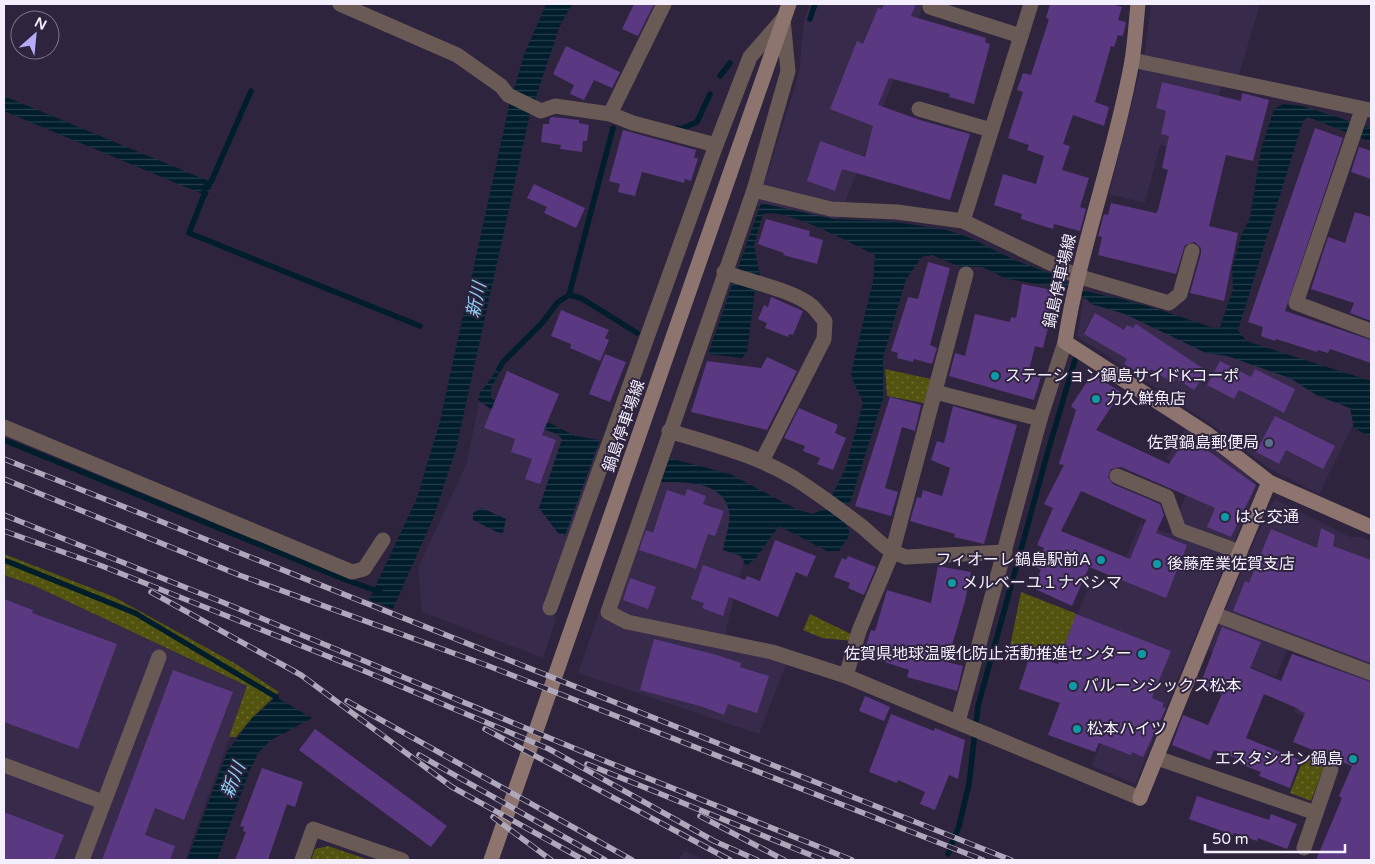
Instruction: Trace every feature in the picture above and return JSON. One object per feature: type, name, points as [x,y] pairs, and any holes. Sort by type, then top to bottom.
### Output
[{"type":"main road","name":"鍋島停車場線","points":[[491,860],[788,4]]},
{"type":"main road","name":"鍋島停車場線","points":[[1138,4],[1132,60],[1104,178],[1076,279],[1064,342],[1206,433],[1269,482],[1371,527]]},
{"type":"main road","points":[[1140,798],[1269,482]]},
{"type":"street","points":[[340,4],[457,55],[501,86],[508,95],[541,111],[555,106],[610,114],[633,123],[716,145]]},
{"type":"street","points":[[610,114],[664,4]]},
{"type":"street","points":[[963,221],[1031,4]]},
{"type":"street","points":[[930,7],[1021,36]]},
{"type":"street","points":[[550,608],[716,145],[750,57],[783,19]]},
{"type":"street","points":[[783,19],[788,71],[754,190],[727,273],[669,430],[608,612],[627,622],[772,652],[846,676],[1140,798]]},
{"type":"street","points":[[1132,60],[1342,104],[1364,113],[1351,142],[1296,303],[1371,331]]},
{"type":"street","points":[[919,109],[991,130]]},
{"type":"street","points":[[754,190],[832,209],[897,212],[963,221],[1076,279],[1169,303],[1180,294],[1192,251]]},
{"type":"street","points":[[727,273],[762,286],[782,290],[812,306],[825,322],[824,339],[762,461]]},
{"type":"street","points":[[846,676],[860,632],[892,553],[966,274]]},
{"type":"street","points":[[962,724],[1040,419],[1064,342]]},
{"type":"street","points":[[935,392],[1040,419]]},
{"type":"street","points":[[4,427],[352,572],[364,568],[383,540]]},
{"type":"street","points":[[669,430],[762,461],[795,479],[862,526],[876,542],[892,553],[906,557],[1005,552]]},
{"type":"street","points":[[1117,476],[1167,497],[1179,530],[1240,552]]},
{"type":"street","points":[[1214,614],[1371,673]]},
{"type":"street","points":[[82,860],[159,658]]},
{"type":"street","points":[[1157,758],[1316,813]]},
{"type":"street","points":[[4,765],[103,802]]},
{"type":"street","points":[[1304,848],[1331,770]]},
{"type":"street","points":[[302,860],[313,829],[402,860]]},
{"type":"shaded area","points":[[810,4],[924,4],[836,225],[757,206],[799,74],[804,20]]},
{"type":"shaded area","points":[[1151,4],[1260,4],[1239,75],[1222,84],[1205,155],[1160,145],[1145,203],[1109,194],[1145,51]]},
{"type":"shaded area","points":[[1084,296],[1299,374],[1361,409],[1319,494],[1270,469],[1212,425],[1077,336]]},
{"type":"shaded area","points":[[885,369],[931,379],[924,403],[887,396]]},
{"type":"shaded area","points":[[480,399],[600,450],[544,601],[556,619],[543,658],[422,612],[418,568],[466,465]]},
{"type":"shaded area","points":[[1186,429],[1250,474],[1257,486],[1135,784],[1092,766],[1112,715],[1133,678],[1063,650],[1092,578],[1114,587],[1140,523],[1170,534],[1195,473],[1166,459]]},
{"type":"shaded area","points":[[663,470],[708,480],[756,516],[725,633],[791,652],[759,734],[578,673],[599,613],[619,595]]},
{"type":"shaded area","points":[[1275,499],[1350,537],[1361,537],[1371,540],[1371,742],[1294,712],[1316,659],[1288,648],[1276,677],[1208,650],[1266,514]]},
{"type":"shaded area","points":[[4,554],[114,597],[236,664],[279,692],[252,718],[236,737],[229,737],[247,686],[35,586],[4,575]]},
{"type":"shaded area","points":[[4,575],[35,586],[248,687],[185,860],[4,860]]},
{"type":"shaded area","points":[[1021,592],[1077,614],[1060,656],[1010,647]]},
{"type":"shaded area","points":[[810,614],[853,635],[852,641],[822,638],[803,630]]},
{"type":"shaded area","points":[[1304,757],[1325,764],[1311,801],[1290,793]]},
{"type":"shaded area","points":[[328,846],[369,860],[311,860],[315,849]]},
{"type":"shaded area","points":[[685,851],[703,860],[678,860]]},
{"type":"water","name":"新川","points":[[546,4],[572,4],[559,28],[529,118],[456,449],[434,516],[393,609],[369,600],[417,498],[440,421],[509,106],[524,55]]},
{"type":"water","points":[[4,96],[213,183],[207,196],[4,111]]},
{"type":"water","points":[[1283,104],[1302,106],[1371,128],[1371,142],[1308,117],[1303,121],[1238,330],[1246,341],[1371,381],[1371,437],[1354,428],[1350,408],[1318,396],[1290,378],[1227,356],[1206,353],[1125,314],[1091,304],[1088,300],[1057,287],[1007,279],[982,267],[960,267],[932,255],[922,257],[906,279],[883,358],[883,399],[850,503],[840,504],[832,496],[846,467],[863,403],[851,373],[873,281],[875,255],[803,221],[774,214],[763,214],[754,245],[760,276],[755,290],[747,352],[742,358],[708,354],[761,203],[834,219],[889,221],[947,230],[970,238],[1014,260],[1060,277],[1082,290],[1148,306],[1217,329],[1220,327],[1233,289],[1232,269],[1241,236],[1250,218],[1261,149],[1274,109]]},
{"type":"water","points":[[503,362],[504,364],[491,388],[491,398],[501,406],[552,424],[575,436],[600,440],[565,536],[558,533],[539,508],[562,439],[557,434],[495,412],[478,400],[480,393]]},
{"type":"water","points":[[669,458],[730,474],[796,509],[812,514],[825,509],[841,518],[850,534],[839,551],[827,551],[779,526],[755,559],[746,566],[741,556],[723,550],[729,525],[729,511],[726,501],[719,494],[701,485],[660,482]]},
{"type":"water","points":[[482,508],[506,519],[503,533],[473,520],[473,513]]},
{"type":"water","name":"新川","points":[[276,697],[312,718],[271,740],[258,753],[249,772],[217,860],[187,860],[227,752],[252,718]]},
{"type":"building","points":[[634,4],[654,4],[638,36],[622,29]]},
{"type":"building","points":[[884,4],[916,4],[911,16],[986,38],[985,42],[990,44],[974,104],[949,97],[950,94],[889,78],[878,105],[920,120],[970,134],[950,200],[842,169],[835,191],[807,181],[820,141],[865,157],[873,126],[830,109],[857,41],[863,44],[878,8],[882,9]]},
{"type":"building","points":[[1050,4],[1111,4],[1122,7],[1118,20],[1126,22],[1123,36],[1118,35],[1114,47],[1111,46],[1095,102],[1109,107],[1104,126],[1073,115],[1063,144],[1070,146],[1062,170],[1089,178],[1080,207],[1086,209],[1080,231],[1054,224],[1053,229],[1021,219],[1022,214],[994,205],[1003,174],[1036,184],[1044,156],[1027,150],[1029,145],[1008,138],[1023,92],[1017,90],[1023,73],[1031,75],[1049,19],[1046,18]]},
{"type":"building","points":[[566,46],[620,72],[612,88],[594,80],[584,100],[570,94],[574,85],[553,74]]},
{"type":"building","points":[[1162,82],[1241,101],[1242,93],[1269,100],[1253,161],[1226,155],[1209,226],[1238,233],[1224,301],[1190,293],[1201,253],[1201,248],[1195,242],[1185,245],[1176,274],[1098,255],[1102,237],[1098,236],[1104,214],[1108,215],[1111,203],[1156,213],[1158,210],[1168,170],[1162,168],[1169,136],[1161,134],[1166,111],[1156,108]]},
{"type":"building","points":[[550,118],[579,120],[579,123],[589,125],[587,141],[583,141],[582,152],[560,149],[561,145],[541,142],[543,124],[549,124]]},
{"type":"building","points":[[1315,128],[1343,138],[1285,311],[1371,340],[1371,363],[1330,349],[1328,353],[1318,350],[1317,352],[1276,339],[1275,341],[1261,336],[1263,327],[1248,322]]},
{"type":"building","points":[[623,130],[696,150],[694,158],[698,158],[691,181],[685,179],[684,183],[642,172],[635,196],[618,192],[620,184],[609,181]]},
{"type":"building","points":[[1359,147],[1371,151],[1371,179],[1351,172]]},
{"type":"building","points":[[534,184],[585,208],[576,228],[544,213],[547,207],[527,198]]},
{"type":"building","points":[[1355,212],[1371,217],[1371,321],[1350,313],[1354,303],[1311,289],[1328,237],[1345,243]]},
{"type":"building","points":[[766,219],[810,231],[809,236],[823,240],[817,264],[783,255],[784,253],[758,244]]},
{"type":"building","points":[[928,262],[950,268],[930,345],[937,348],[932,364],[914,359],[913,362],[897,358],[898,353],[891,351],[908,297],[918,299]]},
{"type":"building","points":[[1022,284],[1057,291],[1043,348],[1035,346],[1028,374],[1041,377],[1034,400],[949,376],[955,353],[965,356],[975,314],[1010,322],[1011,317],[1016,318]]},
{"type":"building","points":[[771,297],[803,311],[793,335],[789,334],[788,337],[765,328],[767,323],[758,319],[764,305],[768,307]]},
{"type":"building","points":[[561,310],[609,330],[605,338],[609,340],[600,361],[570,348],[571,344],[551,336]]},
{"type":"building","points":[[1095,313],[1124,330],[1127,325],[1133,328],[1136,324],[1207,371],[1194,390],[1175,378],[1173,383],[1151,369],[1146,377],[1124,364],[1127,359],[1084,334]]},
{"type":"building","points":[[605,354],[626,362],[610,402],[589,394]]},
{"type":"building","points":[[767,357],[797,371],[767,430],[691,412],[707,361],[761,368]]},
{"type":"building","points":[[1220,361],[1251,377],[1255,369],[1295,389],[1284,413],[1239,390],[1234,399],[1207,385]]},
{"type":"building","points":[[507,371],[559,394],[542,435],[556,440],[540,484],[525,479],[532,459],[511,452],[515,439],[484,428]]},
{"type":"building","points":[[1092,374],[1121,392],[1096,430],[1169,464],[1187,436],[1256,485],[1231,537],[1207,527],[1215,508],[1121,467],[1111,469],[1108,477],[1113,484],[1160,504],[1164,515],[1156,533],[1187,545],[1183,556],[1189,558],[1184,573],[1177,570],[1166,598],[1089,567],[1072,606],[1033,588],[1041,570],[1036,567],[1044,548],[1037,545],[1053,508],[1044,504],[1064,465],[1059,464],[1076,410],[1071,406]],"holes":[[[1081,491],[1146,520],[1130,559],[1061,531]]]},
{"type":"building","points":[[890,397],[921,405],[915,431],[902,427],[885,488],[898,492],[891,516],[855,506]]},
{"type":"building","points":[[953,406],[1017,425],[984,544],[954,537],[955,534],[910,521],[917,497],[921,498],[923,490],[942,496],[950,468],[931,460],[937,441],[944,443]]},
{"type":"building","points":[[799,408],[838,425],[835,433],[846,438],[833,470],[817,464],[820,458],[803,451],[805,446],[784,438]]},
{"type":"building","points":[[1275,416],[1335,446],[1323,469],[1286,450],[1279,464],[1256,452]]},
{"type":"building","points":[[687,489],[706,496],[703,504],[724,511],[715,536],[708,534],[696,569],[639,550],[646,530],[653,533],[667,490],[685,496]]},
{"type":"building","points":[[1321,528],[1335,535],[1333,546],[1371,560],[1371,663],[1233,611],[1245,581],[1249,583],[1271,529],[1317,548]]},
{"type":"building","points":[[775,540],[816,556],[807,577],[796,572],[778,617],[729,597],[723,616],[702,608],[704,603],[691,599],[703,565],[745,580],[747,576],[760,581]]},
{"type":"building","points":[[848,556],[876,567],[864,595],[848,588],[850,583],[834,577],[842,558],[846,560]]},
{"type":"building","points":[[938,566],[971,572],[965,601],[947,662],[963,666],[957,691],[907,677],[909,670],[863,655],[871,630],[875,631],[887,590],[931,603]]},
{"type":"building","points":[[630,578],[656,587],[648,609],[623,600]]},
{"type":"building","points":[[4,599],[33,610],[32,613],[117,644],[78,749],[4,722]]},
{"type":"building","points":[[1076,614],[1171,651],[1152,698],[1164,703],[1162,707],[1166,708],[1143,757],[1132,752],[1131,755],[1099,743],[1095,752],[1048,735],[1060,703],[1019,689],[1030,655],[1058,664]]},
{"type":"building","points":[[1222,627],[1261,642],[1250,668],[1281,681],[1292,654],[1371,682],[1371,860],[1316,860],[1342,798],[1339,796],[1352,766],[1293,742],[1305,713],[1299,709],[1264,694],[1246,738],[1300,760],[1290,788],[1259,776],[1261,772],[1240,764],[1241,760],[1214,750],[1210,760],[1172,745],[1183,715],[1208,725],[1222,694],[1200,685]]},
{"type":"building","points":[[654,639],[717,655],[741,663],[740,667],[769,676],[757,713],[728,704],[724,715],[700,706],[640,690]]},
{"type":"building","points":[[173,670],[233,692],[184,820],[155,808],[145,835],[175,846],[170,860],[102,860]]},
{"type":"building","points":[[865,696],[890,707],[884,721],[859,711]]},
{"type":"building","points":[[891,714],[934,731],[935,728],[965,740],[958,779],[949,775],[935,810],[920,804],[925,792],[898,780],[897,783],[869,772]]},
{"type":"building","points":[[315,729],[447,826],[431,847],[299,750]]},
{"type":"building","points":[[262,768],[303,782],[295,807],[287,804],[268,860],[235,860],[246,832],[243,831],[244,827],[240,826]]},
{"type":"building","points":[[1197,796],[1269,820],[1271,814],[1297,824],[1287,849],[1258,838],[1257,841],[1234,833],[1233,835],[1189,819]]},
{"type":"building","points":[[4,812],[64,835],[54,860],[4,860]]},
{"type":"waterway","points":[[810,19],[815,4]]},
{"type":"waterway","points":[[720,76],[730,63]]},
{"type":"waterway","points":[[251,91],[211,182],[205,187],[204,195],[189,233],[420,326]]},
{"type":"waterway","points":[[677,128],[681,129],[697,122],[710,94]]},
{"type":"waterway","points":[[569,295],[613,128]]},
{"type":"waterway","points":[[499,369],[503,362],[542,323],[558,302],[569,295],[581,298],[637,333]]},
{"type":"waterway","points":[[948,854],[959,826],[969,784],[978,706],[1075,360]]},
{"type":"waterway","points":[[4,440],[346,580],[380,592]]},
{"type":"waterway","points":[[4,560],[135,613],[276,697]]},
{"type":"railway","points":[[4,459],[1011,860]]},
{"type":"railway","points":[[4,479],[239,575],[486,665],[983,860]]},
{"type":"railway","points":[[4,515],[232,606],[600,759],[852,860]]},
{"type":"railway","points":[[4,531],[102,566],[362,670],[549,749],[714,841],[757,860]]},
{"type":"railway","points":[[151,592],[301,675],[452,787],[584,860]]},
{"type":"railway","points":[[347,701],[632,860]]},
{"type":"railway","points":[[485,729],[730,860]]},
{"type":"railway","points":[[419,755],[605,860]]},
{"type":"railway","points":[[587,764],[823,860]]},
{"type":"railway","points":[[700,816],[784,860]]},
{"type":"railway","points":[[493,817],[551,860]]},
{"type":"place","name":"ステーション鍋島サイドKコーポ","points":[[995,376]]},
{"type":"place","name":"力久鮮魚店","points":[[1096,399]]},
{"type":"place","name":"佐賀鍋島郵便局","points":[[1269,443]]},
{"type":"place","name":"はと交通","points":[[1225,517]]},
{"type":"place","name":"フィオーレ鍋島駅前A","points":[[1101,560]]},
{"type":"place","name":"後藤産業佐賀支店","points":[[1157,564]]},
{"type":"place","name":"メルベーユ１ナベシマ","points":[[952,583]]},
{"type":"place","name":"佐賀県地球温暖化防止活動推進センター","points":[[1142,654]]},
{"type":"place","name":"バルーンシックス松本","points":[[1073,686]]},
{"type":"place","name":"松本ハイツ","points":[[1077,729]]},
{"type":"place","name":"エスタシオン鍋島","points":[[1353,759]]}]
